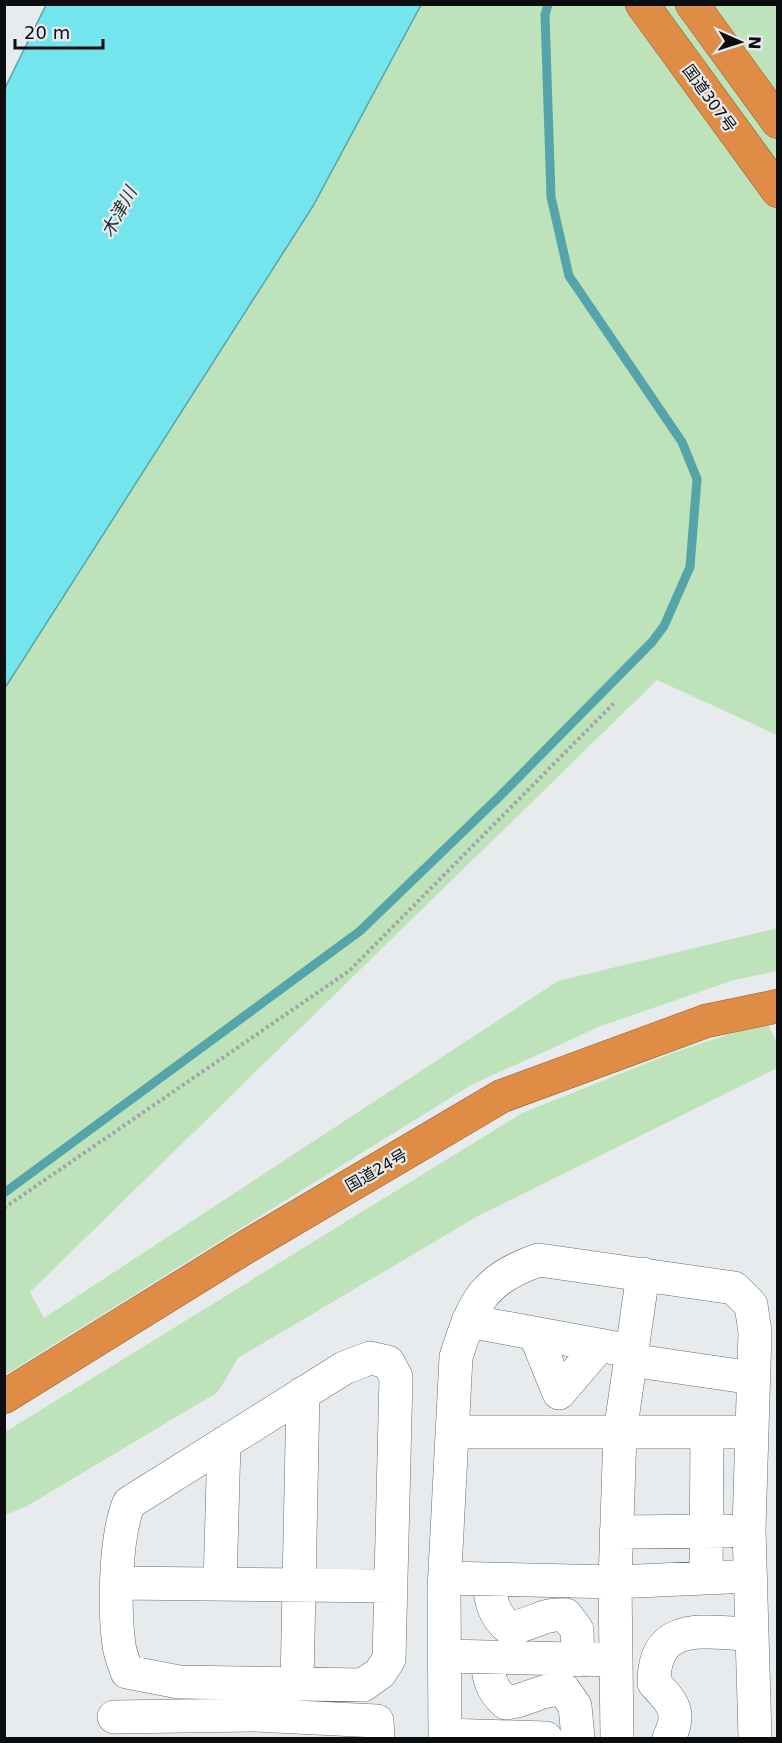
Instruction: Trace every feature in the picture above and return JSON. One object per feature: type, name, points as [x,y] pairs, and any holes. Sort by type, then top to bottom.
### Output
[{"type":"highway","name":"国道307号","points":[[642,4],[777,191]]},
{"type":"highway","points":[[692,4],[777,122]]},
{"type":"highway","name":"国道24号","points":[[4,1397],[246,1247],[502,1096],[706,1021],[776,1012]]},
{"type":"lane","points":[[546,1738],[445,1737],[445,1578],[456,1357],[468,1321],[479,1298],[510,1270],[539,1260],[734,1288],[751,1305],[755,1332],[748,1529],[755,1738]]},
{"type":"lane","points":[[617,1738],[615,1582],[620,1433],[643,1274]]},
{"type":"lane","points":[[468,1321],[600,1345],[693,1382],[753,1378]]},
{"type":"lane","points":[[536,1334],[559,1394],[600,1345]]},
{"type":"lane","points":[[127,1672],[179,1682],[363,1685],[380,1673],[389,1659],[391,1586],[396,1377],[388,1362],[370,1358],[344,1368],[129,1503],[121,1521],[118,1583],[119,1646],[127,1672],[115,1728],[303,1728],[377,1721],[378,1738]]},
{"type":"lane","points":[[297,1684],[303,1393]]},
{"type":"lane","points":[[452,1432],[751,1432]]},
{"type":"lane","points":[[706,1578],[707,1432]]},
{"type":"lane","points":[[220,1584],[225,1443]]},
{"type":"lane","points":[[616,1532],[707,1532],[748,1529]]},
{"type":"lane","points":[[445,1578],[615,1582],[750,1576]]},
{"type":"lane","points":[[489,1579],[490,1601],[499,1619],[509,1628],[526,1626],[545,1614],[566,1615],[577,1630],[578,1660]]},
{"type":"lane","points":[[118,1583],[391,1586]]},
{"type":"lane","points":[[669,1738],[677,1722],[674,1706],[654,1683],[654,1662],[666,1644],[681,1633],[751,1634]]},
{"type":"lane","points":[[444,1656],[616,1660]]},
{"type":"lane","points":[[487,1657],[488,1676],[496,1695],[506,1703],[524,1702],[542,1690],[564,1690],[575,1706],[578,1738]]},
{"type":"path","points":[[4,1208],[349,971],[616,701]]},
{"type":"green space","points":[[421,5],[777,5],[777,735],[657,680],[30,1292],[44,1318],[558,981],[777,928],[777,971],[734,980],[601,1026],[471,1085],[5,1375],[5,688],[313,206]]},
{"type":"green space","points":[[767,1022],[777,1043],[777,1068],[478,1216],[238,1358],[218,1392],[27,1506],[5,1515],[5,1432],[522,1113],[675,1052]]},
{"type":"water","name":"木津川","points":[[46,5],[421,5],[313,206],[5,688],[5,88]]},
{"type":"waterway","points":[[4,1193],[360,931],[501,795],[652,642],[664,626],[690,567],[697,479],[682,442],[569,276],[551,197],[545,15],[548,4]]}]
